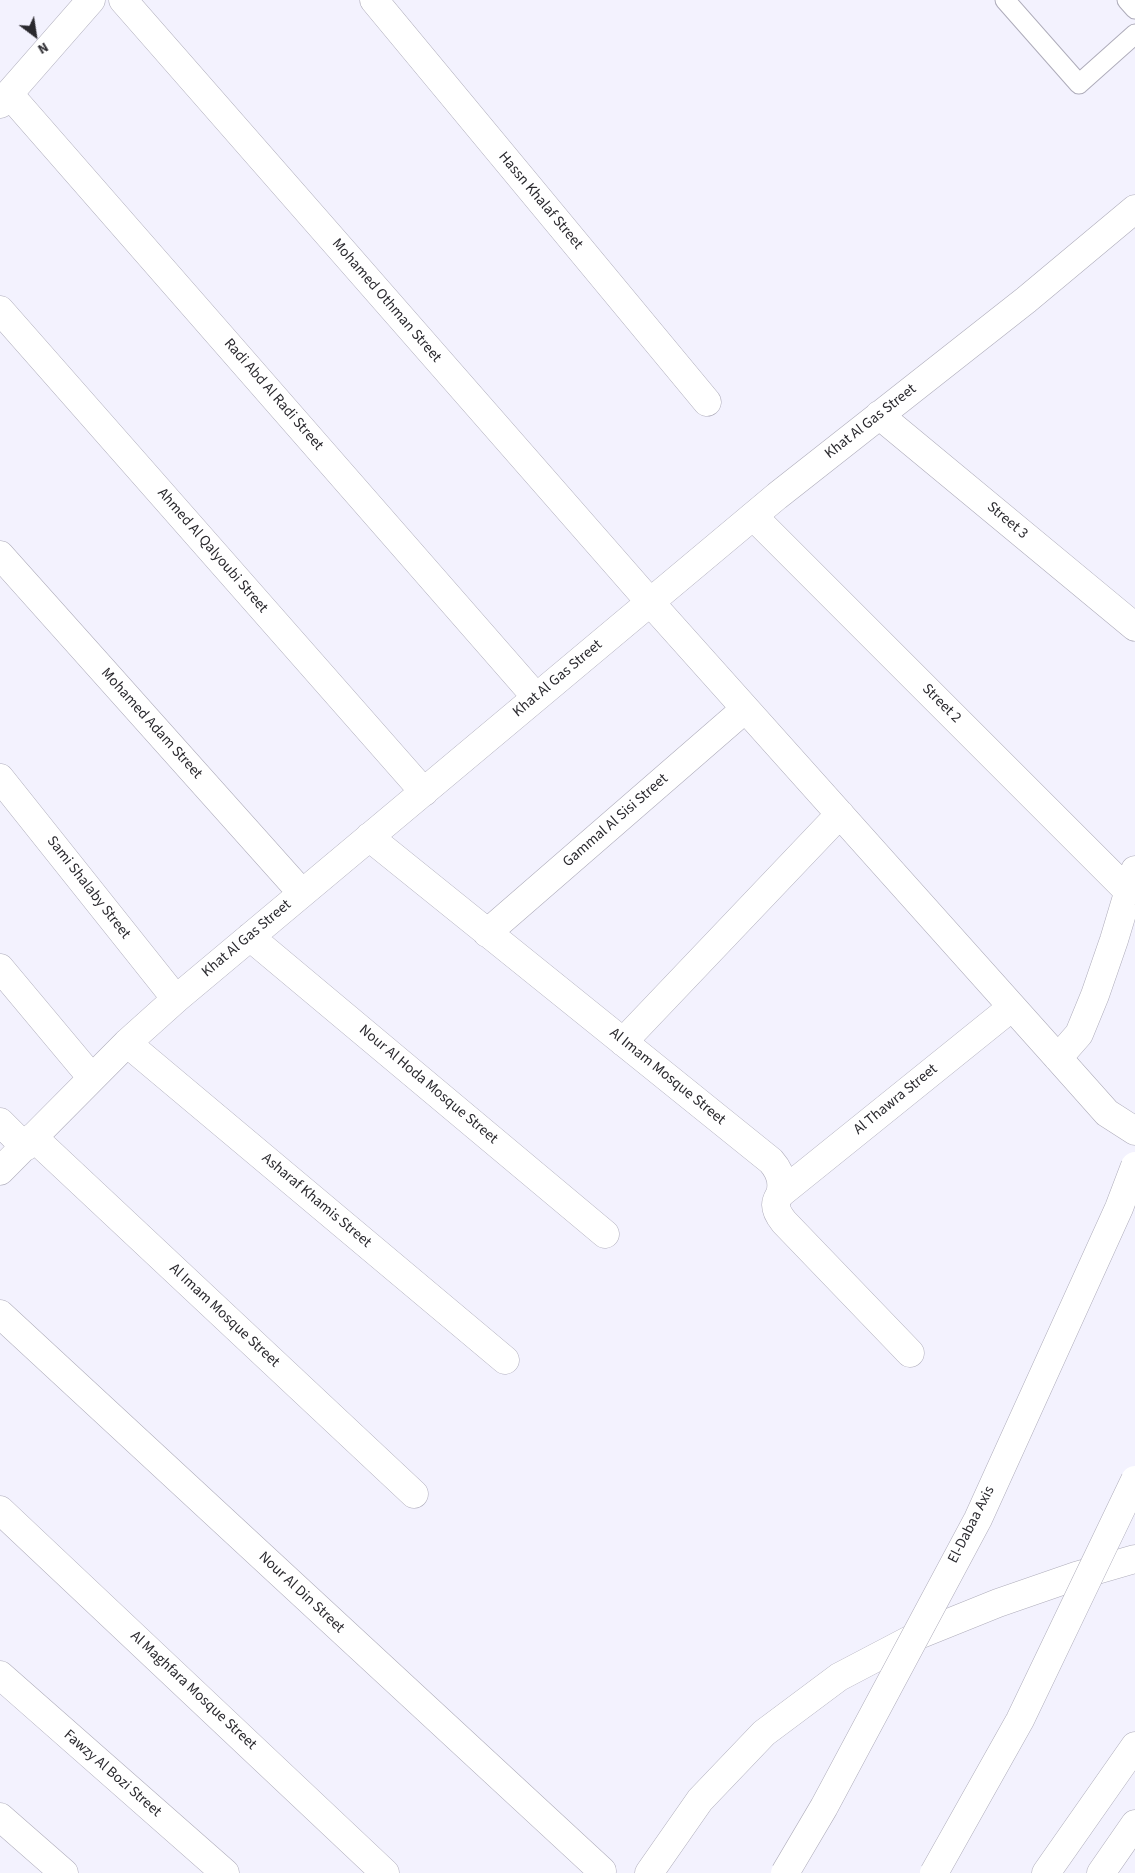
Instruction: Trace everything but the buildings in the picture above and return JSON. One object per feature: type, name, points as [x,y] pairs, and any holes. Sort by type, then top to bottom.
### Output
[{"type":"main road","points":[[5,99],[91,0]]},
{"type":"main road","name":"Mohamed Othman Street","points":[[123,0],[650,602],[1106,1113],[1135,1131]]},
{"type":"main road","name":"Hassn Khalaf Street","points":[[374,0],[707,402]]},
{"type":"main road","name":"Radi Abd Al Radi Street","points":[[5,99],[536,697]]},
{"type":"main road","name":"Khat Al Gas Street","points":[[0,1171],[127,1043],[250,936],[753,516],[1026,300],[1135,209]]},
{"type":"main road","name":"Ahmed Al Qalyoubi Street","points":[[0,310],[424,792]]},
{"type":"main road","name":"Street 3","points":[[879,415],[1135,627]]},
{"type":"main road","name":"Street 2","points":[[753,516],[1132,881]]},
{"type":"main road","name":"Mohamed Adam Street","points":[[0,555],[302,893]]},
{"type":"main road","name":"Gammal Al Sisi Street","points":[[487,933],[745,709]]},
{"type":"main road","name":"Sami Shalaby Street","points":[[0,778],[176,999]]},
{"type":"main road","points":[[622,1042],[840,814]]},
{"type":"main road","name":"Al Imam Mosque Street","points":[[369,837],[771,1161],[781,1177],[780,1194],[776,1202],[777,1209],[784,1222],[910,1353]]},
{"type":"main road","points":[[1058,1058],[1079,1034],[1095,995],[1132,881]]},
{"type":"main road","name":"Nour Al Hoda Mosque Street","points":[[250,936],[606,1234]]},
{"type":"main road","points":[[0,968],[92,1078]]},
{"type":"main road","name":"Al Thawra Street","points":[[780,1194],[1012,1007]]},
{"type":"main road","name":"Asharaf Khamis Street","points":[[127,1043],[505,1360]]},
{"type":"main road","name":"Al Imam Mosque Street","points":[[0,1122],[29,1142],[414,1494]]},
{"type":"main road","name":"El-Dabaa Axis","points":[[785,1873],[829,1798],[978,1518],[1119,1208],[1135,1166]]},
{"type":"main road","name":"Nour Al Din Street","points":[[0,1314],[602,1871]]},
{"type":"main road","points":[[934,1873],[1020,1720],[1135,1480]]},
{"type":"main road","name":"Al Maghfara Mosque Street","points":[[0,1510],[385,1873]]},
{"type":"main road","points":[[649,1873],[700,1800],[764,1733],[838,1677],[921,1634],[989,1606],[1076,1576],[1135,1559]]},
{"type":"main road","name":"Fawzy Al Bozi Street","points":[[0,1675],[225,1873]]},
{"type":"main road","points":[[1046,1873],[1135,1746]]},
{"type":"main road","points":[[0,1817],[64,1873]]},
{"type":"main road","points":[[1101,1873],[1135,1824]]},
{"type":"lane","points":[[1005,0],[1079,84],[1135,34]]},
{"type":"lane","points":[[1127,0],[1135,9]]}]
